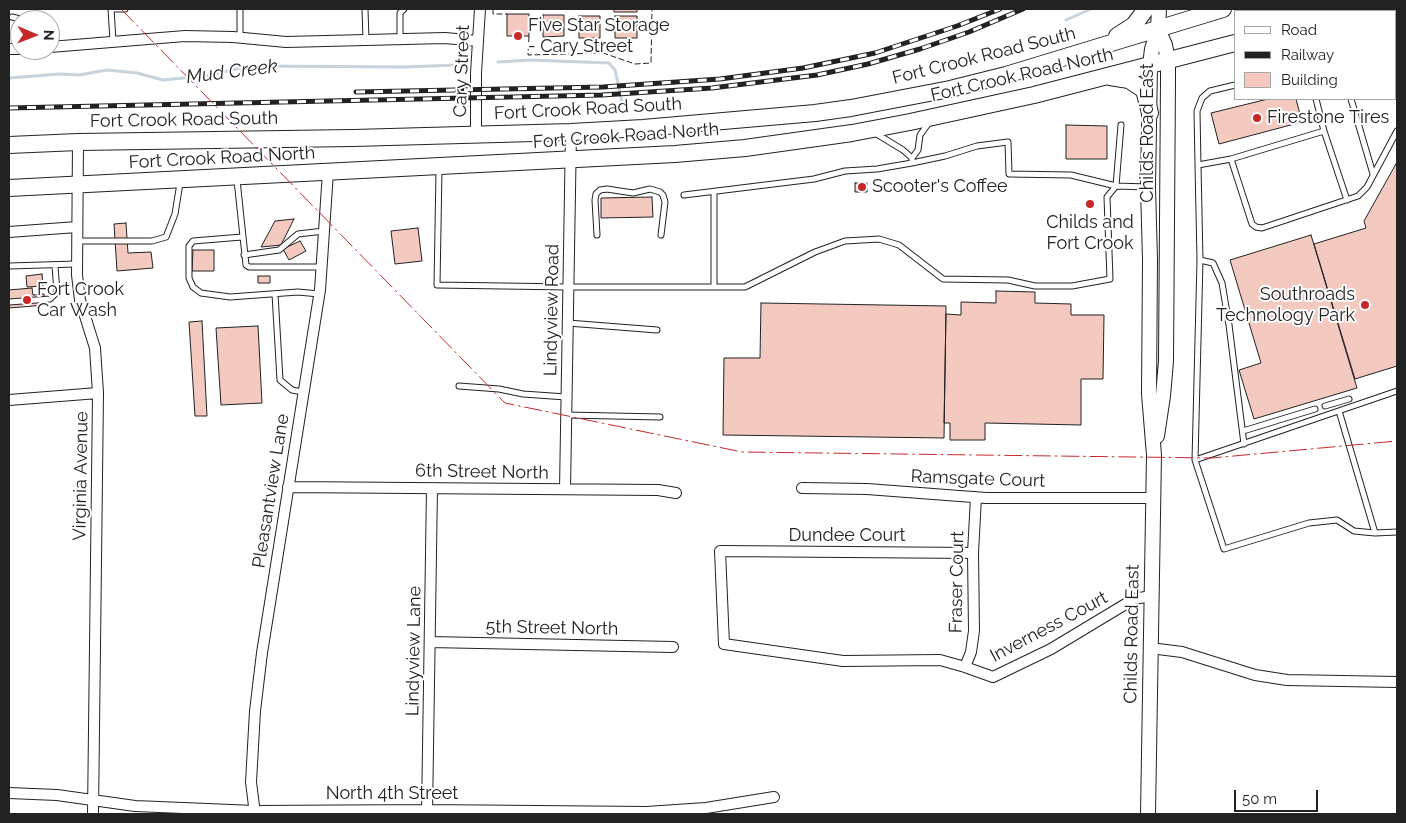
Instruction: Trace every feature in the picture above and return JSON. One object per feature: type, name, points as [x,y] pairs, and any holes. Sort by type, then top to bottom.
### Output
[{"type":"main road","points":[[1099,47],[1134,25],[1146,9]]},
{"type":"main road","points":[[1158,29],[1223,9]]},
{"type":"main road","name":"Fort Crook Road South","points":[[9,145],[78,142],[476,135],[571,132],[704,124],[851,108],[950,89],[1006,75],[1158,29]]},
{"type":"main road","name":"Fort Crook Road North","points":[[9,188],[725,150],[793,142],[869,130],[936,116],[1168,61],[1234,43]]},
{"type":"main road","points":[[1105,76],[1129,80],[1138,84],[1144,90],[1150,113]]},
{"type":"street","name":"Cary Street","points":[[476,135],[480,9]]},
{"type":"street","points":[[1158,29],[1159,9]]},
{"type":"street","name":"Childs Road East","points":[[1154,455],[1166,361],[1168,61],[1165,45],[1158,29]]},
{"type":"street","name":"Childs Road East","points":[[1148,814],[1154,455],[1149,394],[1150,260],[1148,187],[1150,65],[1152,49],[1158,29]]},
{"type":"street","points":[[60,46],[185,36],[286,42],[445,38],[478,41]]},
{"type":"street","name":"Lindyview Road","points":[[566,490],[571,132]]},
{"type":"street","name":"Virginia Avenue","points":[[78,142],[76,264],[80,300],[94,348],[98,393],[93,814]]},
{"type":"street","name":"Pleasantview Lane","points":[[255,812],[251,782],[255,711],[262,653],[319,294],[328,172]]},
{"type":"street","points":[[9,232],[77,227]]},
{"type":"street","points":[[9,400],[98,393]]},
{"type":"street","name":"6th Street North","points":[[288,487],[658,490],[676,493]]},
{"type":"street","name":"Lindyview Lane","points":[[427,812],[432,488]]},
{"type":"street","name":"Ramsgate Court","points":[[802,488],[867,489],[976,498],[1153,498]]},
{"type":"street","name":"Fraser Court","points":[[965,667],[971,652],[974,631],[973,553],[976,498]]},
{"type":"street","name":"Dundee Court","points":[[724,644],[720,551],[973,553]]},
{"type":"street","name":"Inverness Court","points":[[724,644],[843,661],[940,660],[993,677],[1051,649],[1134,599],[1151,596]]},
{"type":"street","name":"5th Street North","points":[[430,642],[673,647]]},
{"type":"street","points":[[1150,648],[1182,652],[1255,675],[1287,680],[1397,682]]},
{"type":"street","name":"North 4th Street","points":[[9,793],[57,795],[135,806],[255,812],[646,812],[706,808],[774,797]]},
{"type":"lane","points":[[113,41],[111,9],[125,9]]},
{"type":"lane","points":[[240,9],[240,38]]},
{"type":"lane","points":[[365,9],[366,40]]},
{"type":"lane","points":[[400,39],[400,13],[404,9]]},
{"type":"lane","points":[[1234,85],[1210,91],[1202,98],[1197,111],[1200,260],[1195,460],[1224,549],[1309,523],[1337,520],[1354,530],[1375,533],[1397,532]]},
{"type":"lane","points":[[1316,100],[1324,131],[1347,200]]},
{"type":"lane","points":[[1351,100],[1373,174]]},
{"type":"lane","points":[[912,160],[918,150],[920,135],[923,129],[936,116]]},
{"type":"lane","points":[[439,166],[438,285],[569,288],[745,287],[815,252],[845,241],[879,239],[899,245],[943,279],[1008,280],[1035,286],[1072,286],[1110,279],[1107,197],[1116,186],[1121,126]]},
{"type":"lane","points":[[869,130],[903,150],[912,160]]},
{"type":"lane","points":[[1198,165],[1231,159],[1324,131]]},
{"type":"lane","points":[[1231,159],[1252,224],[1262,228],[1358,196],[1367,187],[1397,132]]},
{"type":"lane","points":[[684,196],[814,179],[845,171],[877,169],[912,160],[946,156],[977,146],[1008,142],[1009,174],[1071,175],[1116,186],[1148,187]]},
{"type":"lane","points":[[236,177],[246,265],[249,267],[322,267]]},
{"type":"lane","points":[[77,240],[111,242],[152,241],[166,237],[175,214],[180,180]]},
{"type":"lane","points":[[597,235],[595,200],[596,194],[600,190],[607,189],[633,193],[650,189],[660,192],[666,202],[661,235]]},
{"type":"lane","points":[[714,192],[714,287]]},
{"type":"lane","points":[[244,255],[279,250],[298,234],[325,231]]},
{"type":"lane","points":[[242,237],[193,241],[190,246],[190,278],[193,287],[201,292],[230,297],[298,292],[319,294]]},
{"type":"lane","points":[[1200,260],[1213,263],[1222,283],[1244,444]]},
{"type":"lane","points":[[9,266],[76,264]]},
{"type":"lane","points":[[9,302],[50,299],[57,292],[55,266]]},
{"type":"lane","points":[[275,294],[280,380],[292,390],[303,392]]},
{"type":"lane","points":[[568,323],[657,330]]},
{"type":"lane","points":[[459,386],[567,397]]},
{"type":"lane","points":[[1195,460],[1397,391]]},
{"type":"lane","points":[[1325,406],[1349,399]]},
{"type":"lane","points":[[1243,432],[1315,409]]},
{"type":"lane","points":[[1339,411],[1375,533]]},
{"type":"lane","points":[[566,415],[660,417]]},
{"type":"building","points":[[614,9],[637,9],[637,12],[614,12]]},
{"type":"building","points":[[507,14],[529,14],[529,36],[507,36]]},
{"type":"building","points":[[543,15],[564,15],[564,36],[543,37]]},
{"type":"building","points":[[579,16],[600,16],[600,38],[579,38]]},
{"type":"building","points":[[615,16],[637,16],[637,38],[615,38]]},
{"type":"building","name":"Firestone Tires","points":[[1264,100],[1296,100],[1302,122],[1219,144],[1211,113]]},
{"type":"building","points":[[1066,125],[1107,126],[1107,159],[1066,159]]},
{"type":"building","name":"Southroads Technology Park","points":[[1397,162],[1397,366],[1355,379],[1314,244],[1366,228],[1364,221]]},
{"type":"building","points":[[855,183],[867,183],[867,192],[855,192]]},
{"type":"building","points":[[652,197],[653,217],[601,218],[601,198]]},
{"type":"building","points":[[294,219],[281,245],[261,247],[275,221]]},
{"type":"building","points":[[126,223],[128,253],[151,252],[153,268],[117,271],[114,224]]},
{"type":"building","points":[[418,228],[422,261],[395,264],[391,231]]},
{"type":"building","points":[[1311,235],[1357,388],[1254,419],[1239,370],[1261,363],[1230,260]]},
{"type":"building","points":[[300,241],[306,251],[289,260],[283,249]]},
{"type":"building","points":[[193,250],[214,250],[214,271],[192,271]]},
{"type":"building","points":[[42,274],[43,286],[27,287],[26,276]]},
{"type":"building","points":[[258,276],[270,276],[270,283],[258,283]]},
{"type":"building","name":"Fort Crook Car Wash","points":[[32,288],[33,295],[44,294],[45,305],[9,308],[9,290]]},
{"type":"building","points":[[996,291],[1035,292],[1035,303],[1071,304],[1071,315],[1104,315],[1103,379],[1081,379],[1081,425],[985,423],[985,440],[950,440],[950,423],[944,423],[946,314],[961,315],[961,302],[996,303]]},
{"type":"building","points":[[761,303],[946,306],[944,438],[723,435],[724,358],[760,358]]},
{"type":"building","points":[[202,321],[207,416],[195,416],[189,322]]},
{"type":"building","points":[[258,326],[262,403],[221,405],[216,328]]},
{"type":"waterway","name":"Mud Creek","points":[[1066,20],[1091,9]]},
{"type":"waterway","name":"Mud Creek","points":[[498,62],[531,60],[609,63],[615,70],[622,102]]},
{"type":"waterway","name":"Mud Creek","points":[[9,78],[60,74],[79,75],[107,70],[137,73],[163,80],[204,76],[251,66],[404,67],[456,65]]},
{"type":"railway","points":[[356,92],[603,87],[720,79],[803,68],[875,53],[957,26],[1000,9]]},
{"type":"railway","points":[[9,108],[602,95],[712,88],[817,75],[868,64],[969,32],[1023,9]]},
{"type":"fence","points":[[493,9],[493,14],[507,14]]},
{"type":"fence","points":[[529,36],[528,55],[603,53],[635,64],[651,63],[652,9]]},
{"type":"power","points":[[121,9],[505,403],[742,452],[1212,458],[1397,441]]},
{"type":"place","name":"Five Star Storage - Cary Street","points":[[518,36]]},
{"type":"place","name":"Firestone Tires","points":[[1257,118]]},
{"type":"place","name":"Scooter's Coffee","points":[[862,187]]},
{"type":"place","name":"Childs and Fort Crook","points":[[1090,204]]},
{"type":"place","name":"Fort Crook Car Wash","points":[[27,300]]},
{"type":"place","name":"Southroads Technology Park","points":[[1365,305]]}]
